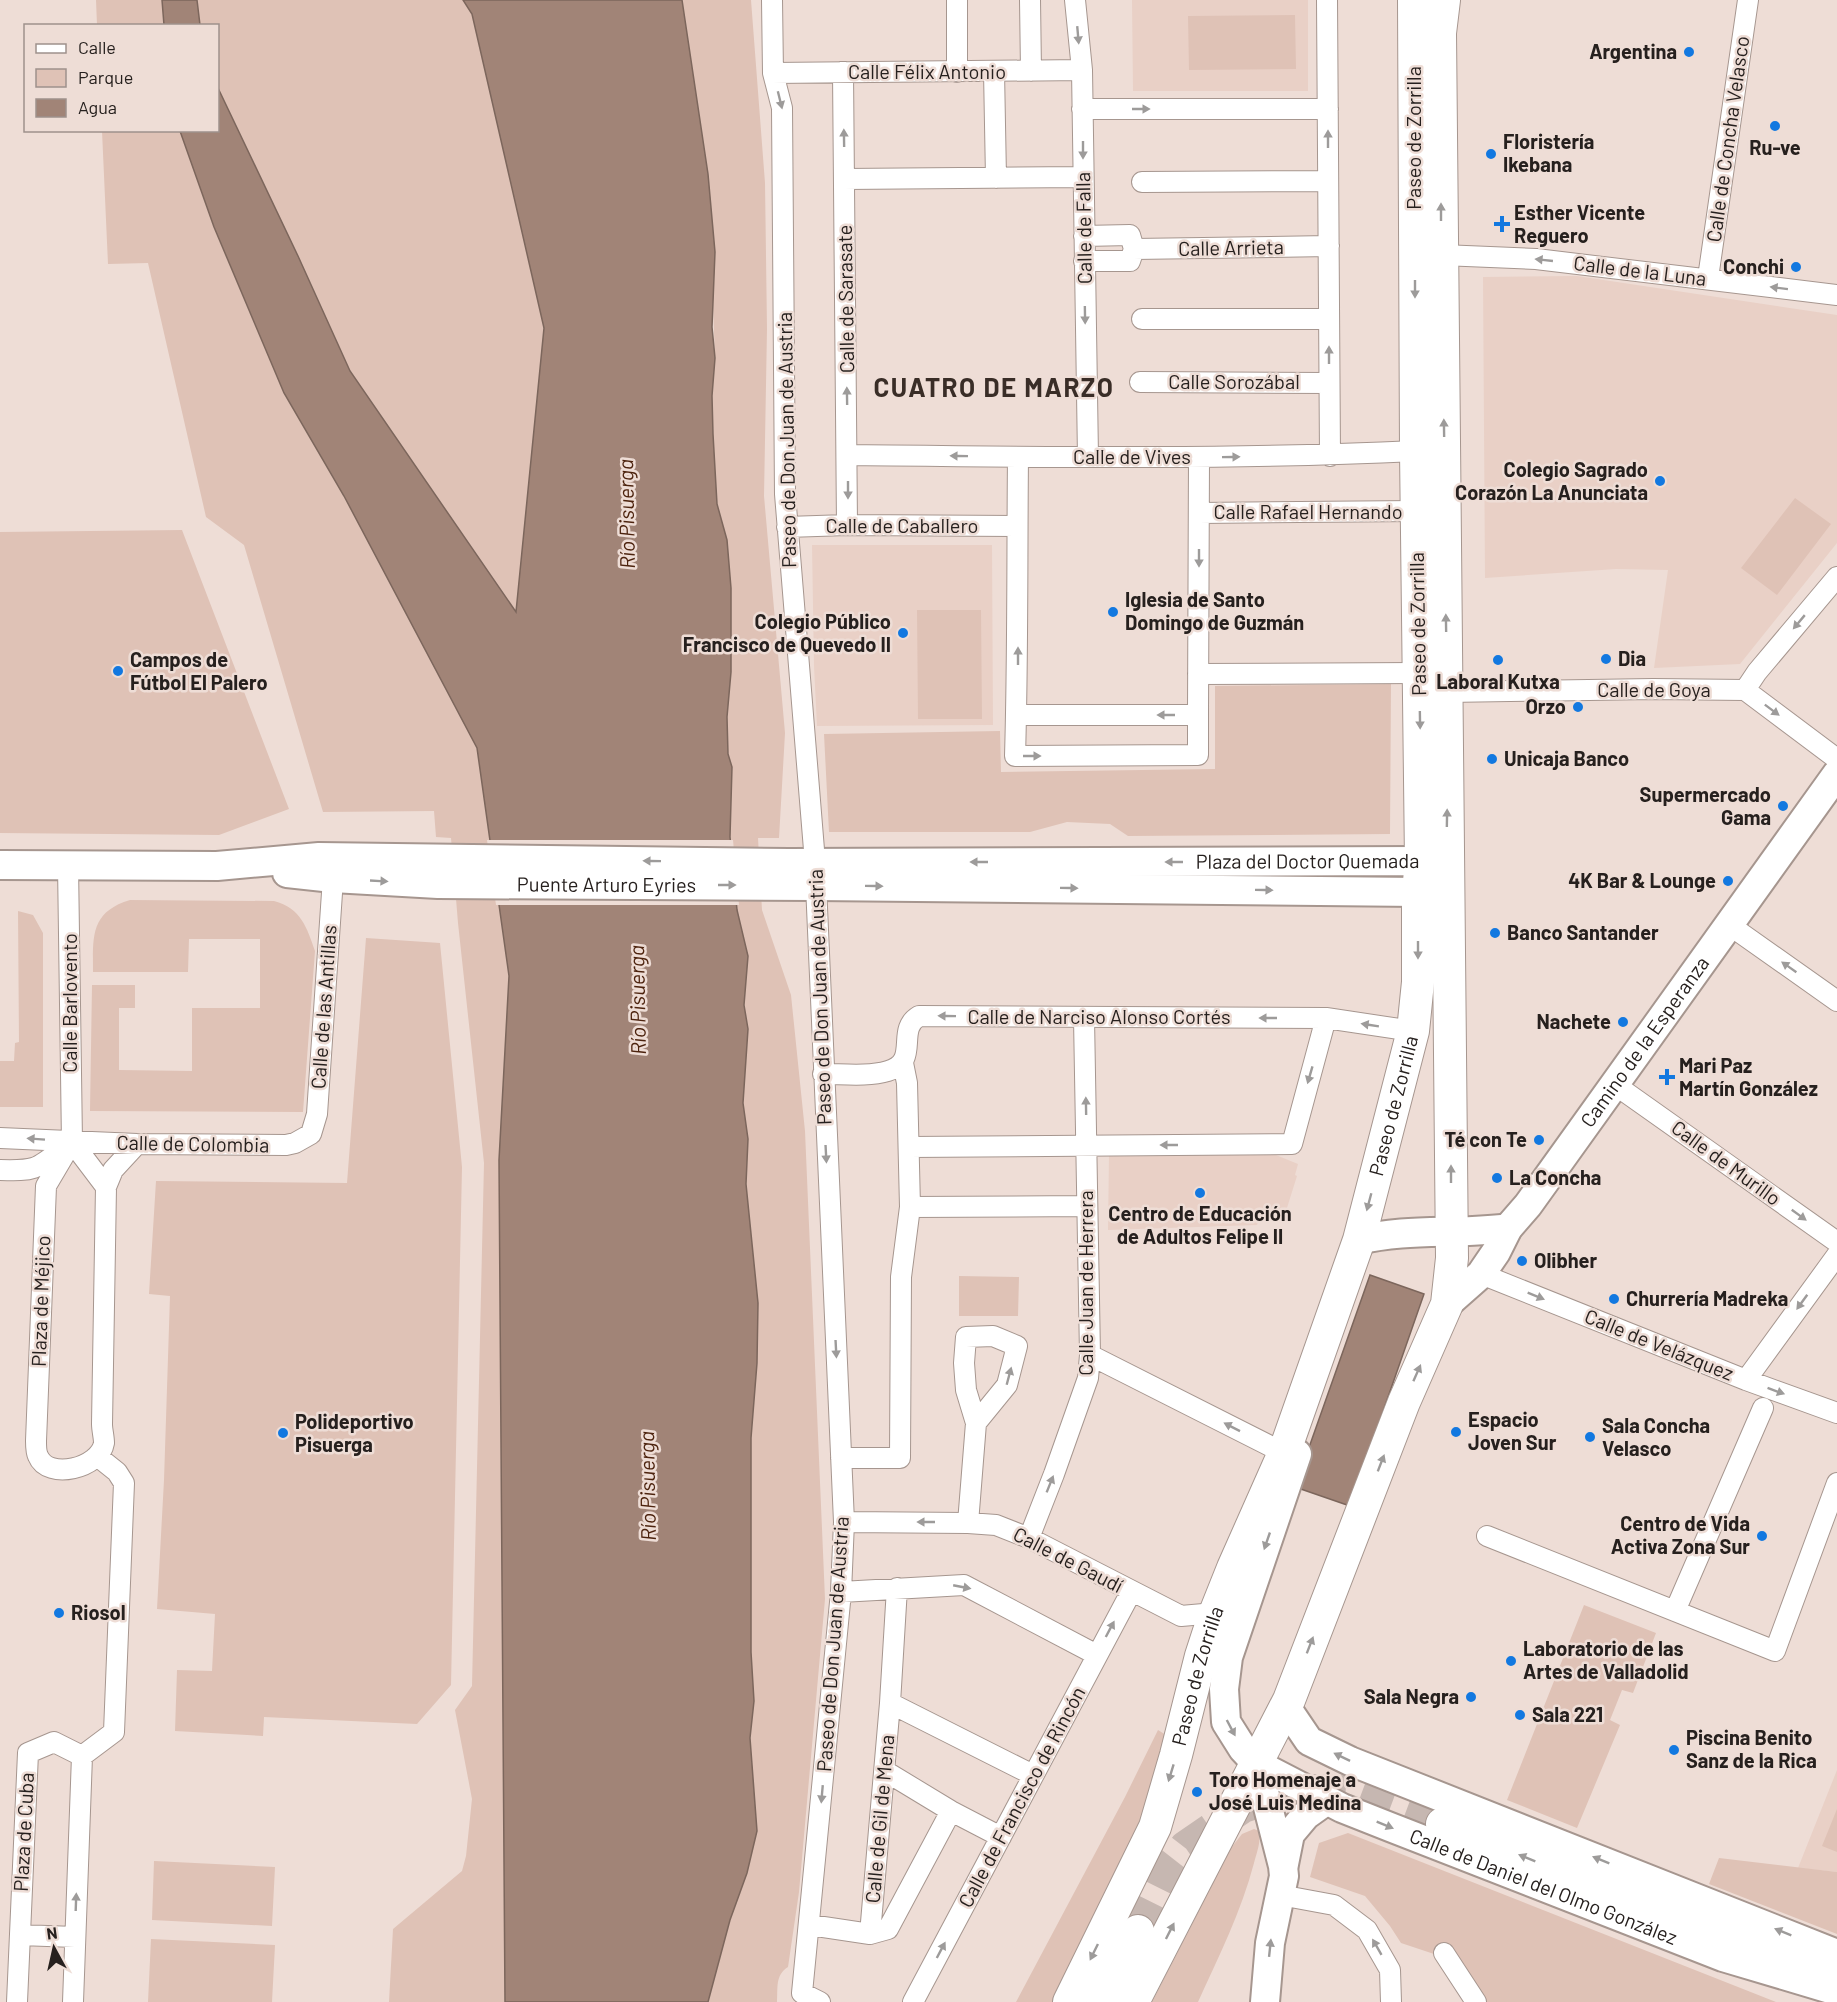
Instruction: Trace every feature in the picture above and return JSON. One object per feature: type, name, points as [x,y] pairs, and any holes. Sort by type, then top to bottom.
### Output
[{"type":"main road","name":"Paseo de Zorrilla","points":[[1133,2002],[1286,1707],[1404,1402],[1447,1304],[1452,1269],[1419,673],[1414,0]]},
{"type":"main road","name":"Paseo de Zorrilla","points":[[1069,2002],[1155,1827],[1201,1656],[1215,1613],[1284,1453],[1359,1240],[1413,1031],[1448,692],[1440,33],[1444,0]]},
{"type":"main road","name":"Camino de la Esperanza","points":[[1447,1304],[1481,1274],[1508,1228],[1528,1205],[1837,774]]},
{"type":"main road","points":[[0,865],[217,866],[319,857],[438,871]]},
{"type":"main road","points":[[217,866],[333,878],[438,871]]},
{"type":"main road","name":"Puente Arturo Eyries","points":[[438,871],[773,874]]},
{"type":"main road","name":"Plaza del Doctor Quemada","points":[[773,874],[1429,877]]},
{"type":"main road","points":[[1359,1240],[1383,1234],[1508,1228]]},
{"type":"main road","name":"Paseo de Zorrilla","points":[[1257,1764],[1243,1749],[1226,1722],[1224,1689],[1228,1657],[1325,1374],[1322,1346]]},
{"type":"main road","points":[[1286,1707],[1309,1741],[1350,1761],[1837,1954]]},
{"type":"main road","points":[[1257,1764],[1284,1876],[1270,1943],[1266,2002]]},
{"type":"main road","name":"Calle de Daniel del Olmo González","points":[[1257,1764],[1327,1800],[1371,1819],[1723,1957],[1837,1990]]},
{"type":"main road","points":[[1283,1866],[1290,1834],[1306,1815],[1327,1800]]},
{"type":"main road","points":[[1442,1824],[1725,1937],[1837,1974]]},
{"type":"main road","points":[[1102,2002],[1138,1931]]},
{"type":"street","name":"Paseo de Don Juan de Austria","points":[[772,0],[773,73],[783,108],[785,494],[815,874],[844,1522],[841,1592],[802,1993],[820,2002]]},
{"type":"street","points":[[957,0],[957,72]]},
{"type":"street","points":[[1030,0],[1031,71]]},
{"type":"street","name":"Calle de Falla","points":[[1075,0],[1082,70],[1088,457]]},
{"type":"street","points":[[1327,0],[1330,456]]},
{"type":"street","name":"Calle de Concha Velasco","points":[[1708,278],[1748,0]]},
{"type":"street","name":"Calle Félix Antonio","points":[[773,73],[1082,70]]},
{"type":"street","points":[[994,71],[996,178]]},
{"type":"street","name":"Calle de Sarasate","points":[[843,72],[847,525]]},
{"type":"street","points":[[1082,109],[1328,109]]},
{"type":"street","points":[[844,179],[1083,177]]},
{"type":"street","points":[[1142,182],[1328,181]]},
{"type":"street","points":[[1084,236],[1130,235],[1134,249]]},
{"type":"street","name":"Calle Arrieta","points":[[1084,261],[1130,261],[1134,249],[1329,246]]},
{"type":"street","name":"Calle de la Luna","points":[[1442,255],[1536,259],[1837,295]]},
{"type":"street","points":[[1142,319],[1329,319]]},
{"type":"street","name":"Calle Sorozábal","points":[[1140,382],[1329,383]]},
{"type":"street","name":"Calle de Vives","points":[[848,455],[1199,457],[1330,456],[1416,451]]},
{"type":"street","points":[[1018,457],[1018,672],[1015,756],[1198,755],[1199,457]]},
{"type":"street","name":"Calle Rafael Hernando","points":[[1199,513],[1417,512]]},
{"type":"street","name":"Calle de Caballero","points":[[787,527],[1017,526]]},
{"type":"street","points":[[1837,577],[1757,672],[1745,690],[1837,759]]},
{"type":"street","points":[[1198,674],[1419,673]]},
{"type":"street","name":"Calle de Goya","points":[[1448,692],[1653,688],[1745,690]]},
{"type":"street","points":[[1016,715],[1198,715]]},
{"type":"street","name":"Calle Barlovento","points":[[68,865],[72,1142]]},
{"type":"street","name":"Calle de las Antillas","points":[[311,1134],[317,1114],[333,878]]},
{"type":"street","points":[[1728,924],[1837,1000]]},
{"type":"street","name":"Calle de Narciso Alonso Cortés","points":[[841,1458],[900,1458],[901,1277],[909,1207],[907,1083],[903,1063],[907,1053],[908,1027],[912,1020],[919,1016],[1326,1018],[1413,1031]]},
{"type":"street","name":"Calle Juan de Herrera","points":[[1029,1538],[1088,1378],[1090,1355],[1084,1018]]},
{"type":"street","points":[[909,1147],[1292,1144],[1326,1018]]},
{"type":"street","points":[[823,1074],[878,1073],[890,1071],[903,1063]]},
{"type":"street","name":"Calle de Murillo","points":[[1614,1083],[1837,1242]]},
{"type":"street","name":"Calle de Colombia","points":[[0,1138],[137,1144],[286,1144],[294,1143],[311,1134]]},
{"type":"street","points":[[0,1170],[33,1169],[72,1142],[106,1187]]},
{"type":"street","name":"Plaza de Méjico","points":[[72,1142],[46,1186],[36,1441],[38,1457],[48,1466],[69,1470],[86,1464],[97,1456]]},
{"type":"street","points":[[73,2002],[82,1756],[114,1732],[124,1483],[117,1472],[97,1456],[104,1444],[102,1424],[106,1187],[113,1170],[137,1144]]},
{"type":"street","points":[[909,1207],[1087,1206]]},
{"type":"street","points":[[1746,1380],[1837,1255]]},
{"type":"street","name":"Calle de Velázquez","points":[[1481,1274],[1746,1380],[1837,1413]]},
{"type":"street","points":[[1090,1355],[1284,1453]]},
{"type":"street","points":[[1675,1611],[1763,1408]]},
{"type":"street","points":[[968,1523],[976,1423]]},
{"type":"street","points":[[1487,1536],[1775,1651],[1837,1483]]},
{"type":"street","name":"Calle de Gaudí","points":[[844,1522],[996,1525],[1029,1538],[1181,1616],[1215,1613]]},
{"type":"street","points":[[841,1592],[964,1585],[1097,1655]]},
{"type":"street","name":"Calle de Gil de Mena","points":[[897,1588],[885,1771],[870,1934],[888,1929],[951,1811]]},
{"type":"street","name":"Calle de Francisco de Rincón","points":[[913,2002],[1131,1592]]},
{"type":"street","name":"Calle de Gil de Mena","points":[[890,1703],[1033,1775]]},
{"type":"street","name":"Plaza de Cuba","points":[[17,2002],[28,1753],[54,1742],[82,1756]]},
{"type":"street","points":[[885,1771],[951,1811],[1000,1837]]},
{"type":"street","points":[[1280,1895],[1334,1905],[1366,1930],[1390,1970],[1391,2002]]},
{"type":"street","points":[[810,1925],[870,1934]]},
{"type":"street","points":[[20,1935],[75,1936]]},
{"type":"street","points":[[1444,1953],[1476,2002]]},
{"type":"shaded area","points":[[1132,0],[1308,0],[1308,91],[1133,91]]},
{"type":"shaded area","name":"Colegio Sagrado Corazón La Anunciata","points":[[1577,276],[1837,315],[1837,543],[1740,664],[1654,668],[1668,570],[1616,569],[1485,578],[1483,277]]},
{"type":"shaded area","name":"Colegio Público Francisco de Quevedo II","points":[[812,545],[992,545],[993,725],[817,726]]},
{"type":"shaded area","name":"Centro de Educación de Adultos Felipe II","points":[[1271,1153],[1298,1164],[1295,1175],[1297,1176],[1286,1211],[1275,1210],[1273,1216],[1262,1213],[1257,1225],[1108,1230],[1109,1155]]},
{"type":"shaded area","points":[[1837,1770],[1837,1872],[1798,1868]]},
{"type":"green space","points":[[96,0],[162,0],[164,24],[97,24]]},
{"type":"green space","points":[[197,0],[463,0],[472,14],[544,328],[516,613],[350,371],[219,90],[219,24],[200,24]]},
{"type":"green space","points":[[682,0],[751,0],[765,183],[767,329],[764,496],[785,733],[779,838],[758,838],[762,910],[791,995],[805,1131],[825,1599],[799,1892],[788,1967],[779,1978],[777,2002],[708,2002],[730,1920],[747,1873],[757,1831],[750,1738],[754,1701],[751,1652],[751,1438],[757,1363],[758,1303],[746,1184],[748,1139],[743,1103],[748,1029],[744,1005],[748,956],[737,910],[730,837],[732,767],[728,754],[727,717],[731,672],[727,540],[717,504],[713,434],[712,396],[715,358],[708,174]]},
{"type":"green space","points":[[1295,15],[1296,69],[1189,70],[1188,16]]},
{"type":"green space","points":[[102,132],[180,132],[214,228],[284,393],[344,496],[477,748],[509,976],[499,1160],[505,2002],[389,2002],[393,1929],[462,1871],[466,1856],[472,1799],[455,1710],[472,1686],[484,1163],[451,838],[436,837],[434,811],[323,812],[244,545],[206,517],[148,263],[108,264]]},
{"type":"green space","points":[[1795,498],[1831,524],[1777,595],[1741,568]]},
{"type":"green space","name":"Campos de Fútbol El Palero","points":[[182,530],[289,809],[219,835],[0,833],[0,532]]},
{"type":"green space","points":[[917,610],[981,610],[982,719],[918,719]]},
{"type":"green space","points":[[1391,684],[1390,834],[1128,836],[1110,824],[1067,822],[1030,832],[829,832],[824,734],[1000,731],[1001,772],[1215,769],[1215,686]]},
{"type":"green space","points":[[130,900],[274,901],[291,909],[302,920],[315,951],[303,1112],[90,1111],[92,985],[135,985],[135,1008],[119,1008],[119,1070],[192,1071],[192,1008],[260,1008],[260,939],[189,939],[188,972],[93,972],[96,927],[107,911]]},
{"type":"green space","points":[[18,911],[33,915],[43,933],[43,1107],[0,1107],[0,1061],[14,1061],[15,1043],[19,1042]]},
{"type":"green space","points":[[366,938],[440,943],[462,1167],[451,1685],[417,1724],[264,1717],[263,1736],[175,1731],[177,1670],[212,1671],[215,1614],[157,1609],[170,1296],[149,1294],[156,1181],[347,1183]]},
{"type":"green space","points":[[959,1276],[1019,1277],[1018,1316],[959,1316]]},
{"type":"green space","points":[[1584,1605],[1656,1633],[1633,1693],[1622,1690],[1610,1720],[1620,1725],[1577,1828],[1507,1800]]},
{"type":"green space","points":[[1158,1730],[1166,1735],[1158,1789],[1055,2002],[1016,2002],[1125,1797]]},
{"type":"green space","points":[[1837,1809],[1837,1852],[1822,1846]]},
{"type":"green space","points":[[1254,1829],[1259,1831],[1259,1843],[1249,1881],[1229,1934],[1198,2002],[1152,2002],[1231,1848],[1242,1834]]},
{"type":"green space","points":[[1348,1833],[1776,2002],[1482,2002],[1464,1964],[1401,1943],[1365,1896],[1310,1877],[1319,1843]]},
{"type":"green space","points":[[1719,1858],[1837,1872],[1837,1934],[1709,1884]]},
{"type":"green space","points":[[154,1861],[275,1867],[272,1926],[152,1920]]},
{"type":"green space","points":[[151,1939],[275,1945],[272,2002],[148,2002]]},
{"type":"water","points":[[162,0],[197,0],[200,24],[164,24]]},
{"type":"water","name":"Río Pisuerga","points":[[463,0],[682,0],[708,174],[715,252],[712,327],[715,358],[712,396],[713,434],[717,504],[727,540],[731,588],[731,672],[727,717],[728,754],[732,767],[730,837],[737,910],[748,956],[744,1005],[748,1029],[743,1103],[748,1139],[746,1184],[758,1303],[757,1363],[751,1438],[751,1652],[754,1701],[750,1738],[757,1831],[747,1873],[730,1920],[708,2002],[505,2002],[499,1160],[509,976],[477,748],[344,496],[284,393],[214,227],[180,132],[219,132],[219,90],[350,371],[516,612],[544,328],[472,14]]},
{"type":"water","points":[[1370,1275],[1424,1294],[1350,1506],[1295,1487]]},
{"type":"pier","points":[[487,840],[733,840],[739,905],[496,905]]},
{"type":"tunnel","points":[[1138,1931],[1171,1865],[1185,1847],[1243,1807],[1283,1794],[1316,1790],[1356,1792],[1442,1824]]},
{"type":"place","name":"Argentina","points":[[1689,52]]},
{"type":"place","name":"Ru-ve","points":[[1775,126]]},
{"type":"place","name":"Floristería Ikebana","points":[[1491,154]]},
{"type":"place","name":"Esther Vicente Reguero","points":[[1502,224]]},
{"type":"place","name":"Conchi","points":[[1796,267]]},
{"type":"place","name":"Colegio Sagrado Corazón La Anunciata","points":[[1660,481]]},
{"type":"place","name":"Iglesia de Santo Domingo de Guzmán","points":[[1113,612]]},
{"type":"place","name":"Colegio Público Francisco de Quevedo II","points":[[903,633]]},
{"type":"place","name":"Dia","points":[[1606,659]]},
{"type":"place","name":"Laboral Kutxa","points":[[1498,660]]},
{"type":"place","name":"Campos de Fútbol El Palero","points":[[118,671]]},
{"type":"place","name":"Orzo","points":[[1578,707]]},
{"type":"place","name":"Unicaja Banco","points":[[1492,759]]},
{"type":"place","name":"Supermercado Gama","points":[[1783,806]]},
{"type":"place","name":"4K Bar & Lounge","points":[[1728,881]]},
{"type":"place","name":"Banco Santander","points":[[1495,933]]},
{"type":"place","name":"Nachete","points":[[1623,1022]]},
{"type":"place","name":"Mari Paz Martín González","points":[[1667,1077]]},
{"type":"place","name":"Té con Te","points":[[1539,1140]]},
{"type":"place","name":"La Concha","points":[[1497,1178]]},
{"type":"place","name":"Centro de Educación de Adultos Felipe II","points":[[1200,1193]]},
{"type":"place","name":"Olibher","points":[[1522,1261]]},
{"type":"place","name":"Churrería Madreka","points":[[1614,1299]]},
{"type":"place","name":"Espacio Joven Sur","points":[[1456,1432]]},
{"type":"place","name":"Polideportivo Pisuerga","points":[[283,1433]]},
{"type":"place","name":"Sala Concha Velasco","points":[[1590,1437]]},
{"type":"place","name":"Centro de Vida Activa Zona Sur","points":[[1762,1536]]},
{"type":"place","name":"Riosol","points":[[59,1613]]},
{"type":"place","name":"Laboratorio de las Artes de Valladolid","points":[[1511,1661]]},
{"type":"place","name":"Sala Negra","points":[[1471,1697]]},
{"type":"place","name":"Sala 221","points":[[1520,1715]]},
{"type":"place","name":"Piscina Benito Sanz de la Rica","points":[[1674,1750]]},
{"type":"place","name":"Toro Homenaje a José Luis Medina","points":[[1197,1792]]},
{"type":"district","name":"CUATRO DE MARZO","points":[[994,388]]}]
